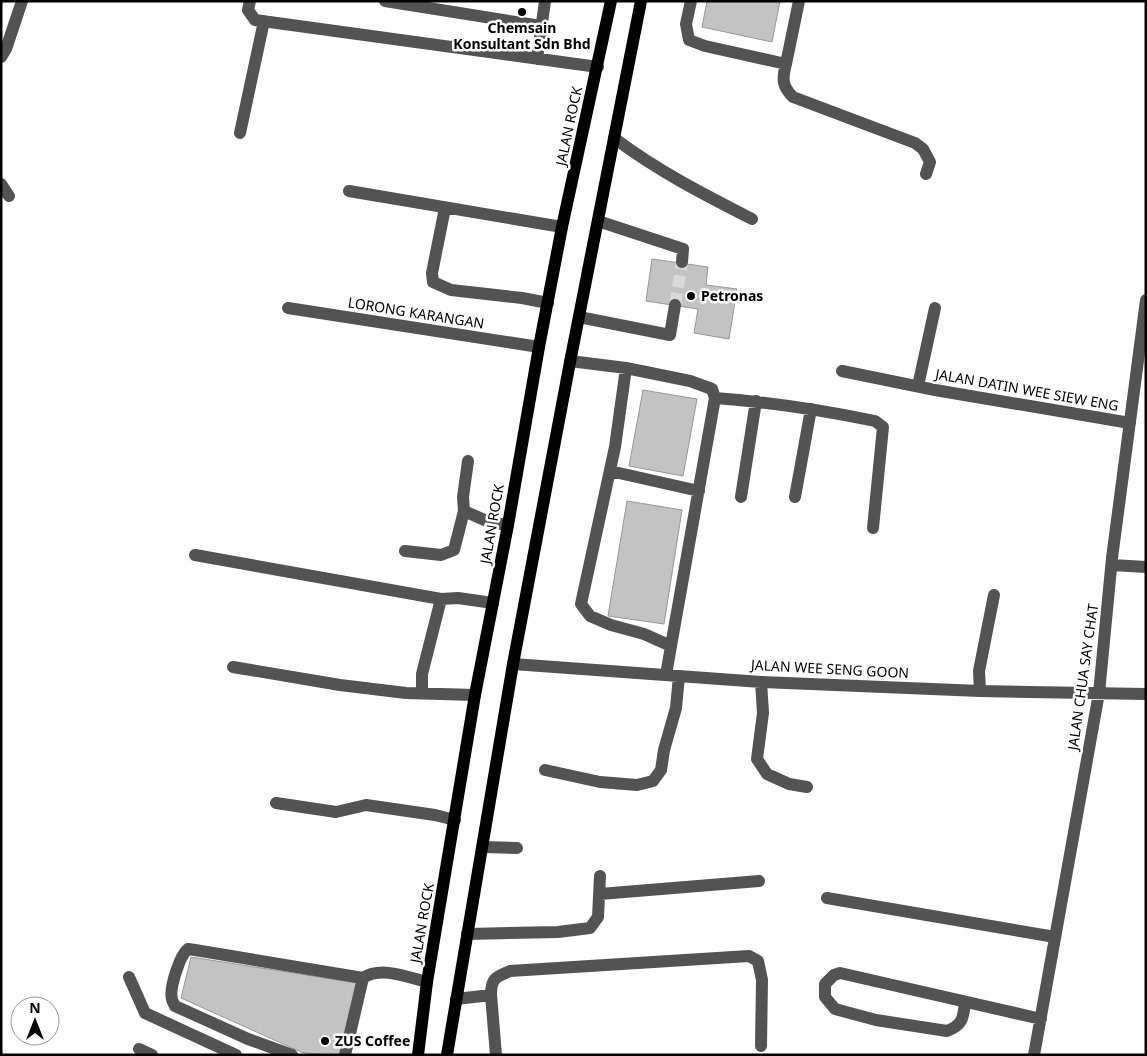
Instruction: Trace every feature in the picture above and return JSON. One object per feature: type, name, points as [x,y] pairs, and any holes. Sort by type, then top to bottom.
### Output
[{"type":"main road","name":"JALAN ROCK","points":[[418,1055],[428,982],[475,695],[562,227],[611,1]]},
{"type":"main road","points":[[447,1055],[513,664],[578,317],[641,1]]},
{"type":"street","points":[[1,57],[6,49],[22,1]]},
{"type":"street","points":[[385,1],[541,26]]},
{"type":"street","points":[[537,59],[545,1]]},
{"type":"street","points":[[691,1],[686,24],[689,40],[705,46],[786,64]]},
{"type":"street","points":[[799,1],[782,80],[785,89],[793,97],[915,143],[923,149],[930,162],[926,174]]},
{"type":"street","points":[[249,6],[255,20],[598,67]]},
{"type":"street","points":[[240,133],[264,21]]},
{"type":"street","points":[[614,138],[644,160],[685,185],[752,218]]},
{"type":"street","points":[[1,184],[9,196]]},
{"type":"street","points":[[349,191],[562,227]]},
{"type":"street","points":[[445,208],[432,273],[433,282],[451,290],[522,298],[548,303]]},
{"type":"street","points":[[598,221],[683,249],[682,262]]},
{"type":"street","name":"JALAN CHUA SAY CHAT","points":[[1034,1055],[1099,693],[1112,565],[1146,300]]},
{"type":"street","points":[[578,317],[670,335],[675,305]]},
{"type":"street","name":"LORONG KARANGAN","points":[[288,308],[539,347]]},
{"type":"street","points":[[918,386],[935,308]]},
{"type":"street","points":[[545,770],[600,782],[637,785],[653,781],[661,770],[664,750],[676,708],[670,646],[715,398],[712,389],[690,381],[626,368],[570,361]]},
{"type":"street","points":[[626,368],[615,447],[582,604],[590,616],[611,625],[644,634],[670,646]]},
{"type":"street","name":"JALAN DATIN WEE SIEW ENG","points":[[842,371],[1130,423]]},
{"type":"street","points":[[715,398],[811,408],[875,421],[882,427],[873,528]]},
{"type":"street","points":[[741,497],[756,401]]},
{"type":"street","points":[[795,497],[811,408]]},
{"type":"street","points":[[405,551],[441,555],[454,550],[464,511],[463,497],[468,461]]},
{"type":"street","points":[[610,471],[699,491]]},
{"type":"street","points":[[464,511],[489,522],[508,525]]},
{"type":"street","points":[[195,555],[441,599],[458,598],[493,602]]},
{"type":"street","points":[[1112,565],[1146,567]]},
{"type":"street","points":[[980,691],[979,671],[994,595]]},
{"type":"street","points":[[422,692],[422,674],[441,599]]},
{"type":"street","name":"JALAN WEE SENG GOON","points":[[513,664],[761,682],[980,691],[1146,694]]},
{"type":"street","points":[[233,667],[340,685],[406,693],[475,695]]},
{"type":"street","points":[[761,682],[763,714],[757,759],[767,774],[790,784],[807,787]]},
{"type":"street","points":[[276,803],[336,812],[366,805],[435,815],[455,820]]},
{"type":"street","points":[[482,847],[517,848]]},
{"type":"street","points":[[467,934],[558,932],[590,928],[598,917],[600,876]]},
{"type":"street","points":[[600,894],[759,881]]},
{"type":"street","points":[[827,898],[1055,937]]},
{"type":"street","points":[[292,1055],[248,1040],[175,1006],[171,993],[184,953],[188,949],[362,978],[370,973],[381,972],[428,982]]},
{"type":"street","points":[[496,1055],[491,983],[498,975],[510,971],[749,956],[758,961],[762,980],[761,1046]]},
{"type":"street","points":[[965,1003],[963,1018],[957,1028],[947,1031],[876,1020],[835,1009],[824,997],[824,984],[834,974],[840,973],[1040,1019]]},
{"type":"street","points":[[129,978],[145,1013],[236,1055]]},
{"type":"street","points":[[345,1055],[362,978]]},
{"type":"street","points":[[456,999],[491,995]]},
{"type":"street","points":[[139,1049],[152,1055]]},
{"type":"building","points":[[707,1],[780,1],[772,42],[702,27]]},
{"type":"building","points":[[652,259],[708,267],[706,285],[737,289],[729,339],[694,333],[698,309],[646,301]]},
{"type":"building","points":[[643,390],[697,399],[683,476],[629,466]]},
{"type":"building","points":[[627,501],[682,510],[664,624],[608,616]]},
{"type":"building","points":[[191,957],[357,983],[340,1055],[317,1055],[301,1052],[181,998]]},
{"type":"tunnel","points":[[675,305],[682,262]]},
{"type":"place","name":"Chemsain Konsultant Sdn Bhd","points":[[522,12]]},
{"type":"place","name":"Petronas","points":[[691,296]]},
{"type":"place","name":"ZUS Coffee","points":[[325,1041]]}]
